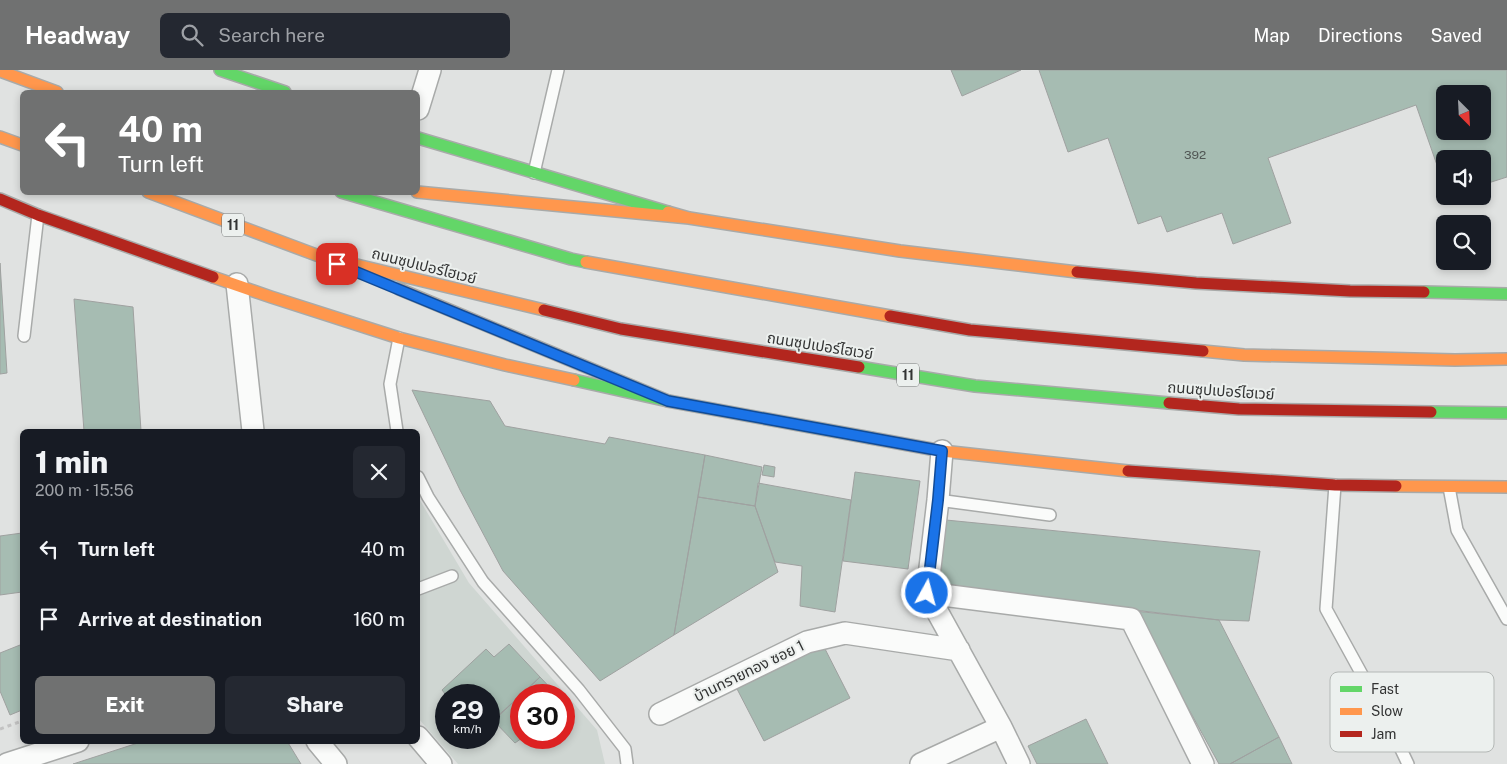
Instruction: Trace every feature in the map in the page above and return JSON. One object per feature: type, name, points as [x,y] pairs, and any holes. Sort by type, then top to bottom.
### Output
[{"type":"main road","points":[[220,70],[279,90]]},
{"type":"main road","points":[[0,71],[52,90]]},
{"type":"main road","points":[[0,137],[20,144]]},
{"type":"main road","points":[[420,139],[689,218]]},
{"type":"main road","points":[[420,192],[689,218],[900,251],[1058,270],[1196,283],[1340,291],[1507,294]]},
{"type":"main road","name":"ถนนซุปเปอร์ไฮเวย์","points":[[156,195],[319,256],[621,329],[975,386],[1239,409],[1507,413]]},
{"type":"main road","points":[[350,195],[572,259],[970,330],[1244,355],[1446,360],[1507,359]]},
{"type":"main road","points":[[0,200],[237,284],[399,338],[504,365],[668,401],[942,451],[1136,472],[1335,485],[1507,487]]},
{"type":"main road","points":[[319,256],[668,401]]},
{"type":"street","points":[[420,103],[430,70]]},
{"type":"street","points":[[237,284],[253,429]]},
{"type":"street","points":[[942,451],[927,593],[1001,727],[1019,764]]},
{"type":"street","points":[[927,593],[1131,619],[1203,764]]},
{"type":"street","name":"บ้านทรายทอง ซอย 1","points":[[660,714],[807,642],[845,633],[959,650]]},
{"type":"street","points":[[921,764],[1001,727]]},
{"type":"street","points":[[420,740],[435,762]]},
{"type":"street","points":[[7,764],[69,744]]},
{"type":"street","points":[[319,744],[336,764]]},
{"type":"lane","points":[[534,173],[558,70]]},
{"type":"lane","points":[[24,336],[38,215]]},
{"type":"lane","points":[[397,429],[390,384],[399,338]]},
{"type":"lane","points":[[420,482],[483,582],[579,690],[625,749],[627,764]]},
{"type":"lane","points":[[1335,485],[1326,609],[1361,672]]},
{"type":"lane","points":[[1448,487],[1457,530],[1507,619]]},
{"type":"lane","points":[[938,500],[1050,515]]},
{"type":"lane","points":[[420,588],[452,576]]},
{"type":"lane","points":[[1402,752],[1408,764]]},
{"type":"path","points":[[0,730],[20,723]]},
{"type":"shaded area","points":[[420,500],[469,583],[557,684],[510,684],[510,749],[575,749],[575,705],[597,730],[605,764],[458,764],[445,749],[500,749],[500,684],[435,684],[435,738],[420,720]]},
{"type":"building","points":[[951,70],[1021,70],[962,96]]},
{"type":"building","points":[[1039,70],[1507,70],[1507,177],[1491,182],[1491,150],[1436,150],[1436,162],[1416,105],[1268,158],[1291,223],[1233,244],[1222,213],[1167,232],[1161,216],[1138,224],[1108,138],[1068,152]]},
{"type":"building","points":[[0,263],[7,373],[0,374]]},
{"type":"building","points":[[74,299],[133,307],[141,429],[84,429]]},
{"type":"building","points":[[412,390],[490,401],[505,426],[605,444],[609,437],[705,455],[674,635],[600,681],[503,571],[460,490]]},
{"type":"building","points":[[705,455],[762,467],[755,506],[698,497]]},
{"type":"building","points":[[764,465],[775,467],[774,477],[762,475]]},
{"type":"building","points":[[855,472],[920,481],[908,569],[843,561]]},
{"type":"building","points":[[758,483],[851,500],[835,612],[800,606],[802,566],[775,562],[755,506]]},
{"type":"building","points":[[698,497],[755,506],[778,572],[674,635]]},
{"type":"building","points":[[946,520],[1260,551],[1249,621],[1219,620],[937,590]]},
{"type":"building","points":[[20,533],[20,592],[0,595],[0,536]]},
{"type":"building","points":[[1134,610],[1219,620],[1279,737],[1230,764],[1219,764]]},
{"type":"building","points":[[822,643],[850,698],[764,741],[736,687]]},
{"type":"building","points":[[509,644],[540,677],[533,684],[510,684],[510,705],[500,715],[500,684],[448,684],[486,649],[494,657]]},
{"type":"building","points":[[20,645],[20,711],[10,715],[0,691],[0,653]]},
{"type":"building","points":[[540,677],[547,684],[533,684]]},
{"type":"building","points":[[510,705],[510,738],[500,727],[500,714]]},
{"type":"building","points":[[1086,719],[1108,764],[1037,764],[1028,746]]},
{"type":"building","points":[[1279,737],[1292,764],[1230,764]]},
{"type":"building","points":[[135,744],[289,744],[301,764],[73,764]]},
{"type":"traffic: fast","points":[[220,70],[279,90]]},
{"type":"traffic: fast","points":[[420,139],[668,212]]},
{"type":"traffic: fast","points":[[351,195],[586,262]]},
{"type":"traffic: fast","points":[[1424,292],[1507,294]]},
{"type":"traffic: fast","points":[[859,367],[975,386],[1169,403]]},
{"type":"traffic: fast","points":[[574,380],[668,401],[871,438]]},
{"type":"traffic: fast","points":[[1431,412],[1507,413]]},
{"type":"traffic: slow","points":[[0,71],[52,90]]},
{"type":"traffic: slow","points":[[0,137],[20,144]]},
{"type":"traffic: slow","points":[[420,192],[689,218]]},
{"type":"traffic: slow","points":[[156,195],[319,256],[544,310]]},
{"type":"traffic: slow","points":[[668,212],[689,218],[900,251],[1077,272]]},
{"type":"traffic: slow","points":[[586,262],[890,316]]},
{"type":"traffic: slow","points":[[213,277],[399,338],[505,365],[574,380]]},
{"type":"traffic: slow","points":[[399,289],[668,401]]},
{"type":"traffic: slow","points":[[1203,351],[1244,355],[1455,360],[1507,359]]},
{"type":"traffic: slow","points":[[871,438],[942,451],[1128,471]]},
{"type":"traffic: slow","points":[[1396,486],[1507,487]]},
{"type":"traffic: jam","points":[[0,199],[38,215],[213,277]]},
{"type":"traffic: jam","points":[[1077,272],[1196,283],[1350,291],[1424,292]]},
{"type":"traffic: jam","points":[[544,310],[621,329],[859,367]]},
{"type":"traffic: jam","points":[[890,316],[970,330],[1203,351]]},
{"type":"traffic: jam","points":[[1169,403],[1239,409],[1431,412]]},
{"type":"traffic: jam","points":[[1128,471],[1335,485],[1396,486]]},
{"type":"route","points":[[337,264],[668,401],[942,451],[927,593]]}]
